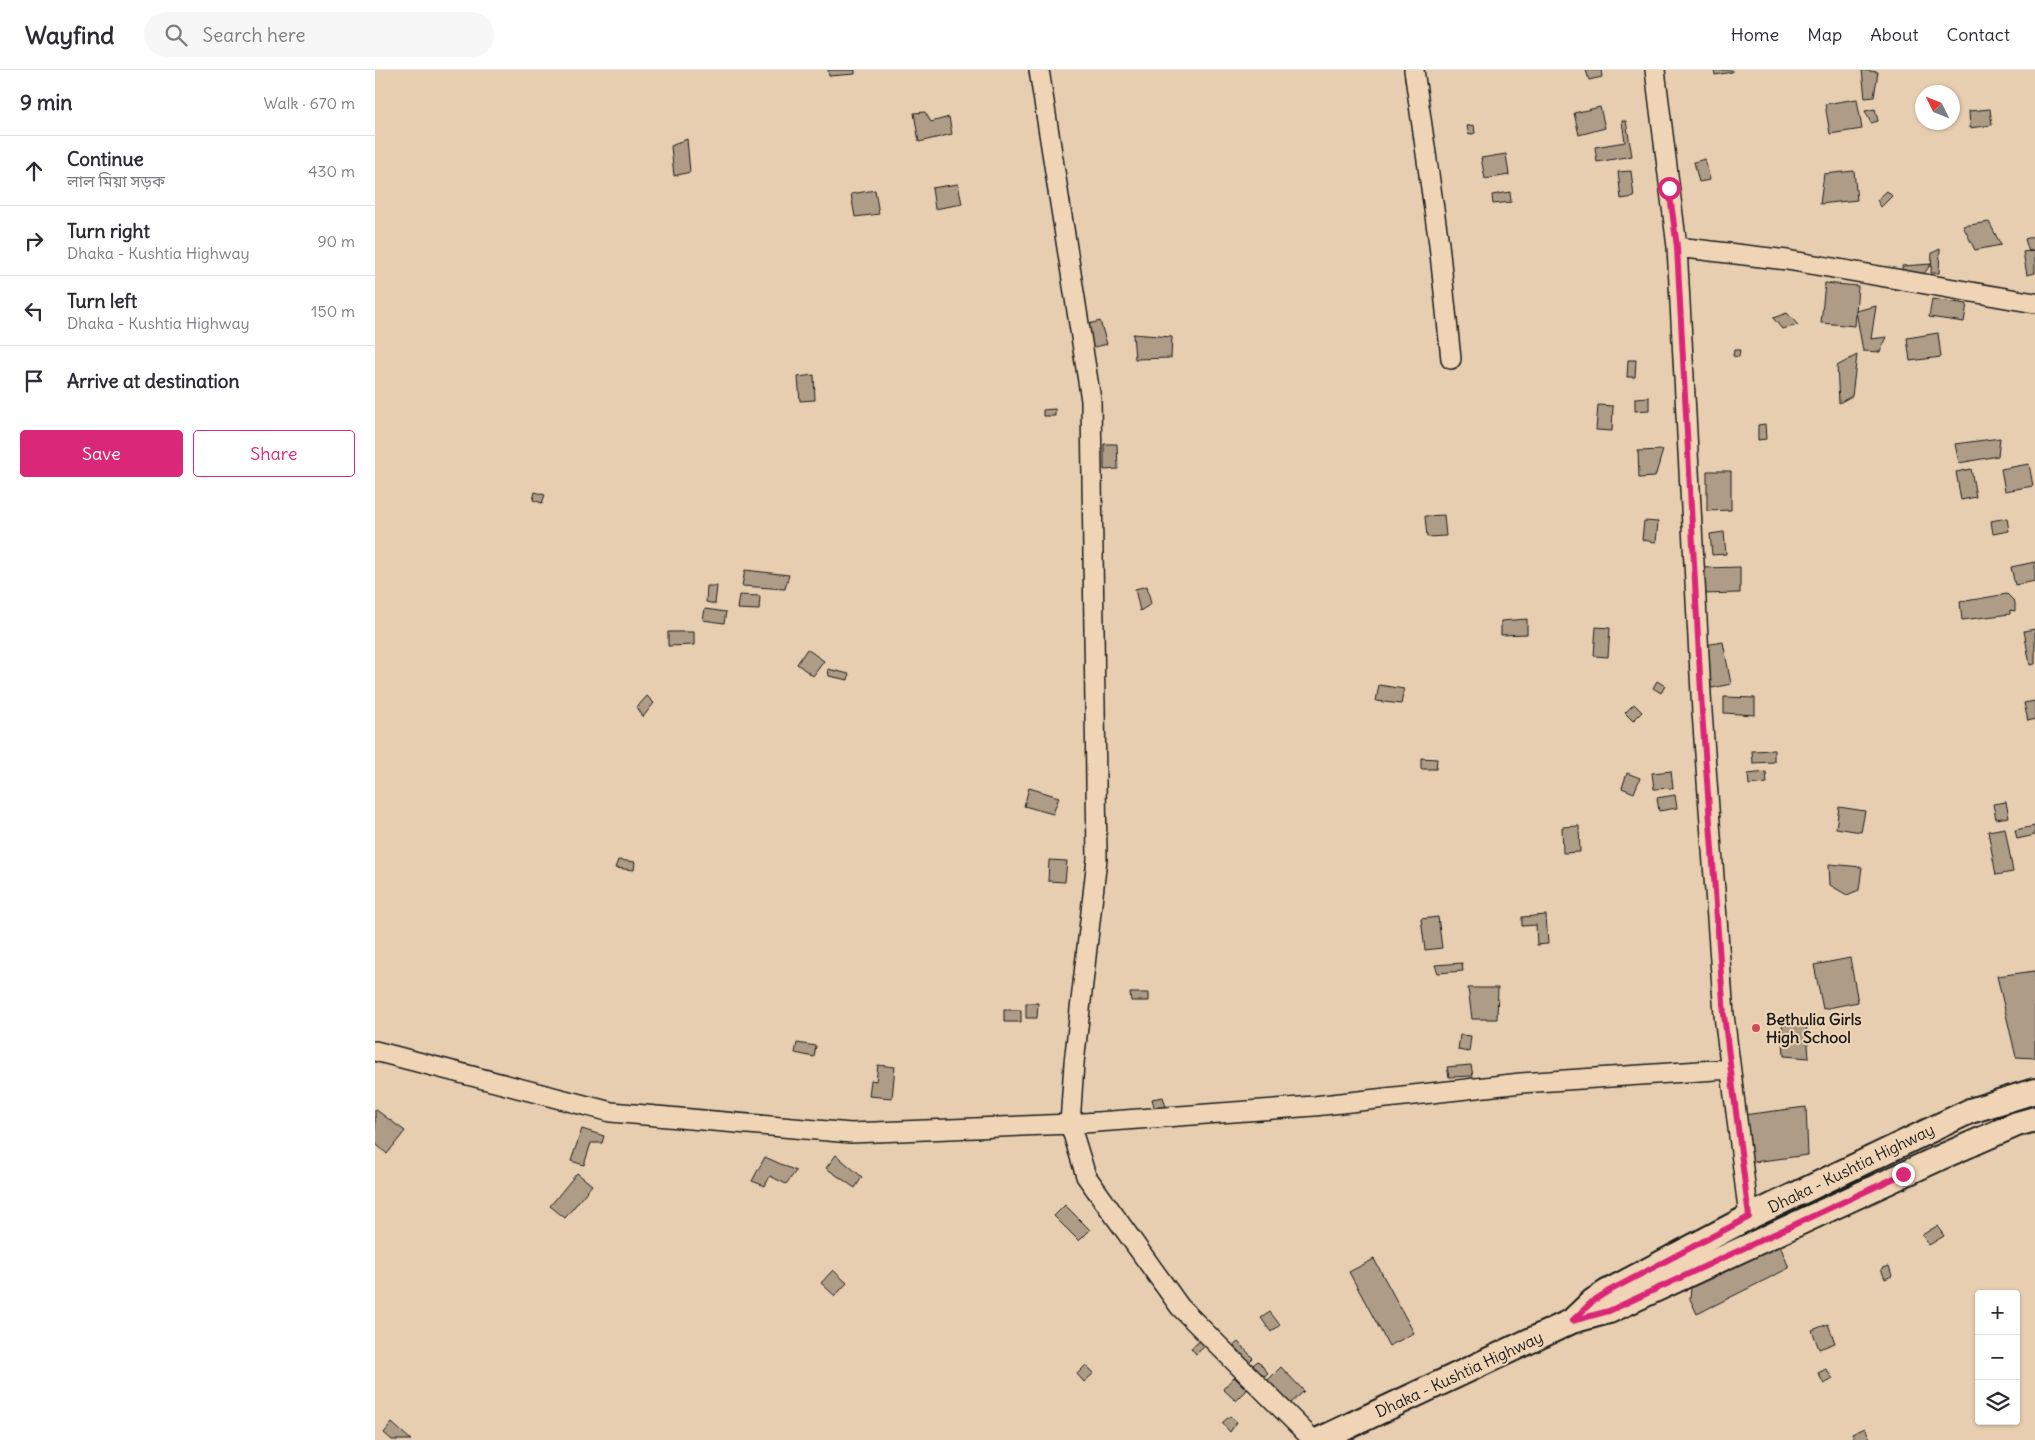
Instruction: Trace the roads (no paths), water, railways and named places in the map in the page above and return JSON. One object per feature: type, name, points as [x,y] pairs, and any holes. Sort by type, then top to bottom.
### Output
[{"type":"main road","name":"Dhaka - Kushtia Highway","points":[[1572,1321],[1593,1301],[1607,1292],[1749,1217],[1970,1111],[2035,1091]]},
{"type":"main road","name":"Dhaka - Kushtia Highway","points":[[1319,1440],[1572,1321],[1609,1311],[1939,1158],[2035,1118]]},
{"type":"street","points":[[1039,70],[1091,400],[1097,859],[1074,1063],[1070,1124],[1085,1176],[1180,1307],[1313,1440]]},
{"type":"street","points":[[1414,70],[1439,244],[1451,359]]},
{"type":"street","points":[[1655,70],[1677,247],[1703,722],[1724,1015],[1749,1217]]},
{"type":"street","points":[[1677,247],[1787,260],[2035,303]]},
{"type":"street","points":[[375,1051],[611,1112],[851,1133],[1070,1124],[1315,1106],[1521,1083],[1730,1069]]},
{"type":"place","name":"Bethulia Girls High School","points":[[1756,1028]]}]
